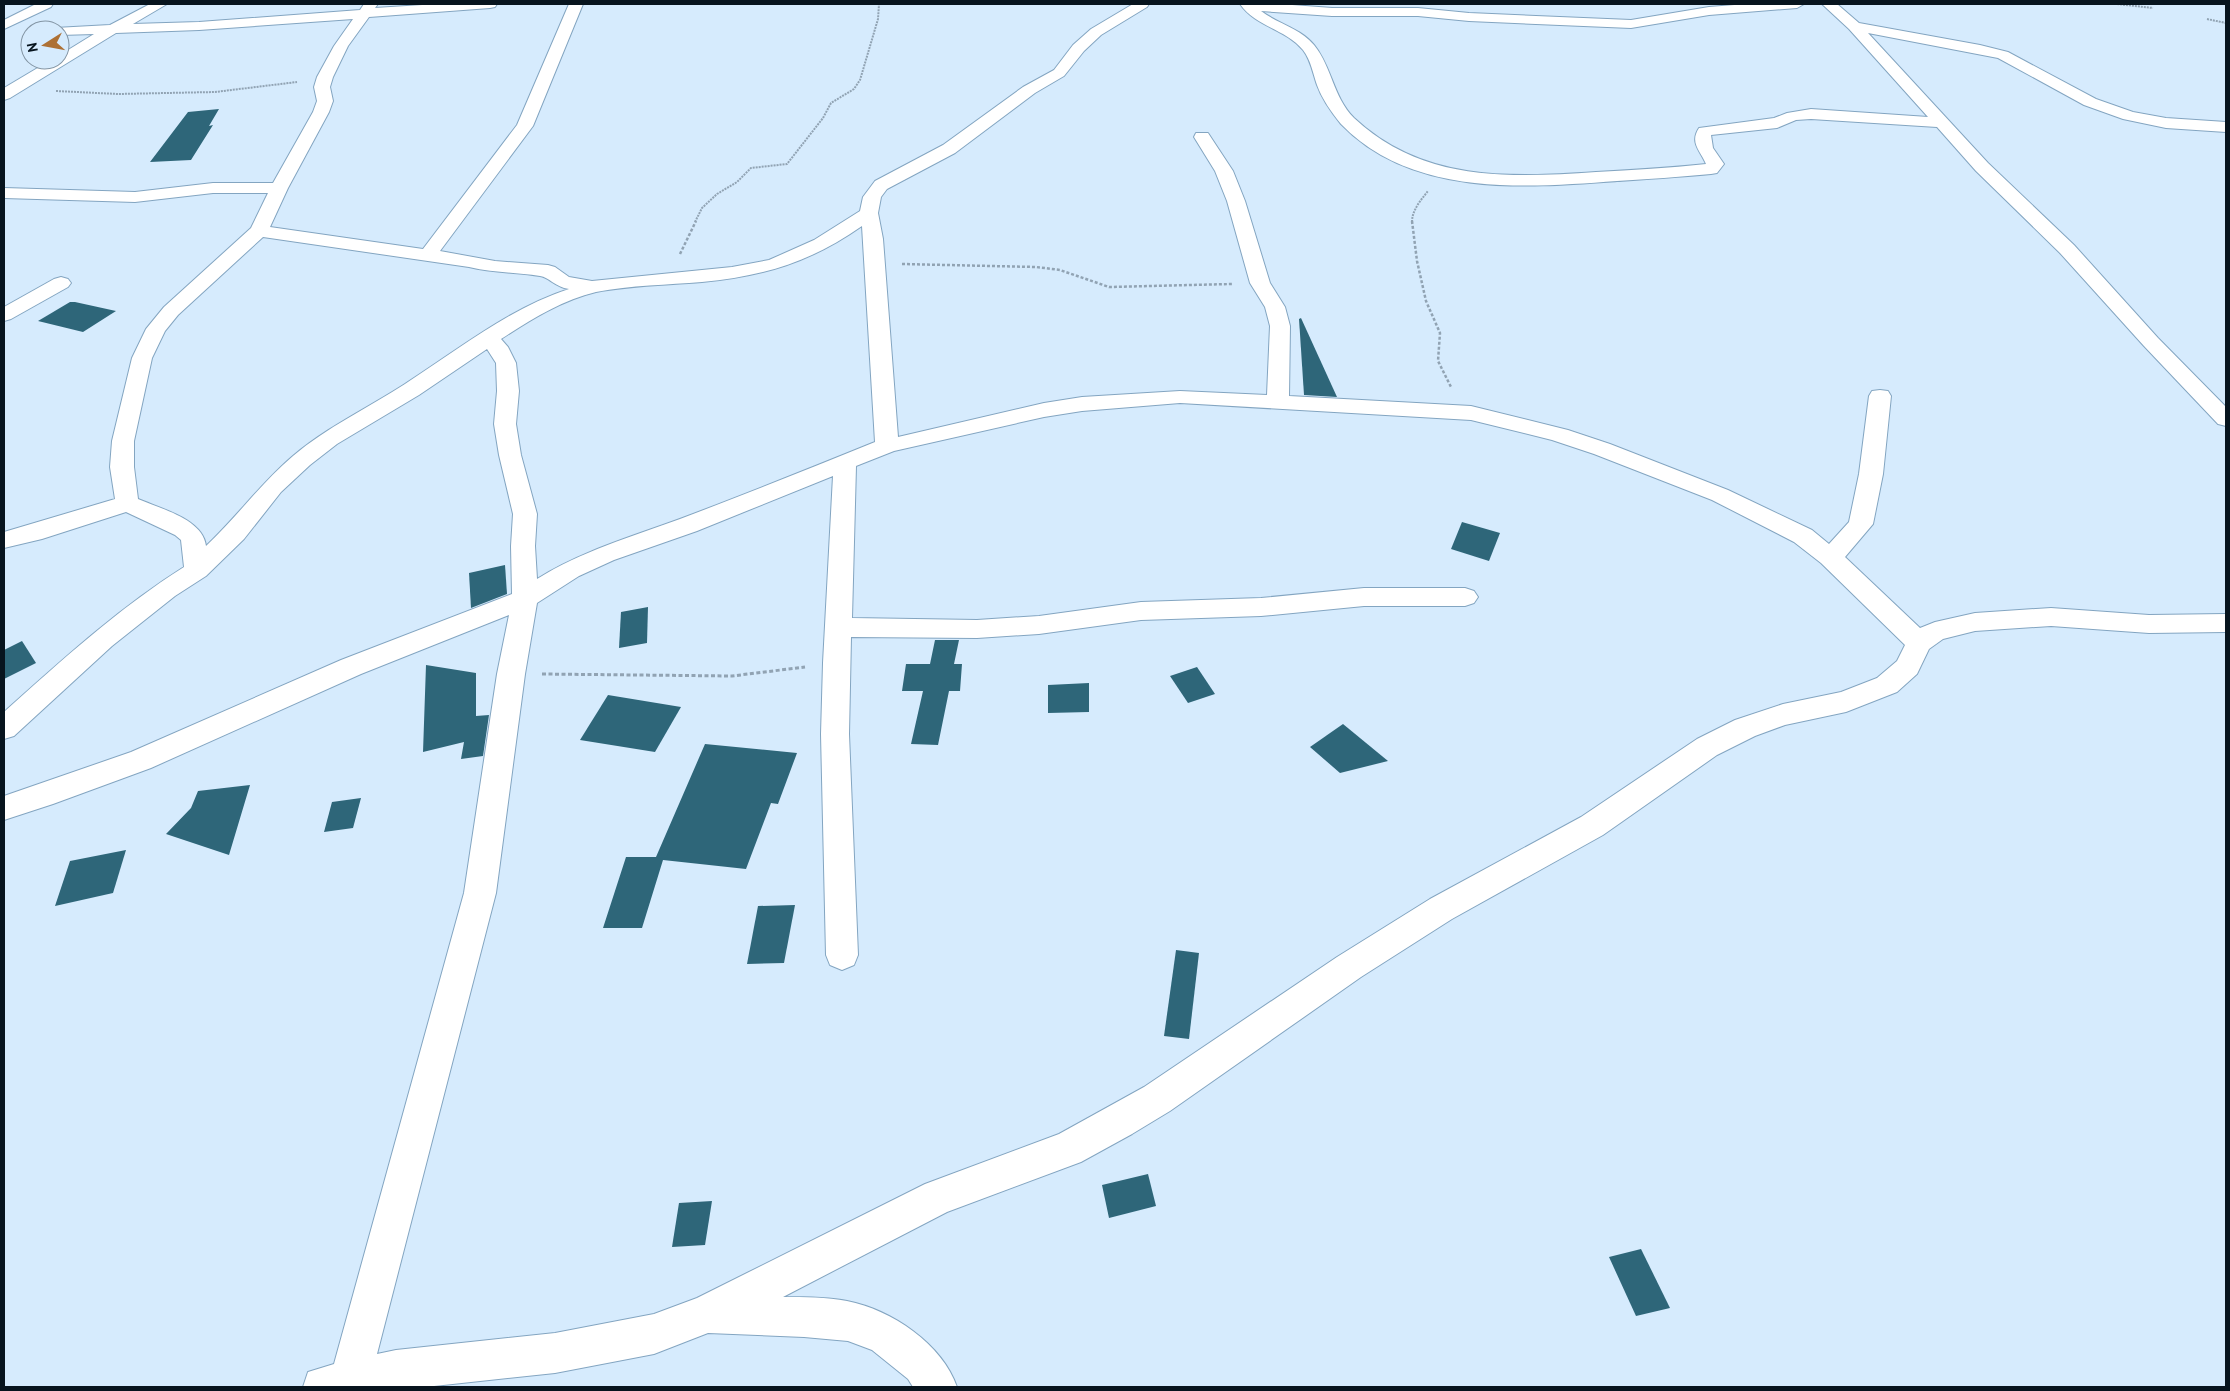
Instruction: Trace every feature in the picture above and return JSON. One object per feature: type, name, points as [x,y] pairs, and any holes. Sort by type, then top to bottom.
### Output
[{"type":"street","points":[[4,25],[46,4]]},
{"type":"street","points":[[4,95],[113,29],[160,4]]},
{"type":"street","points":[[70,31],[200,26],[367,9],[490,4]]},
{"type":"street","points":[[428,255],[525,126],[576,4]]},
{"type":"street","points":[[887,446],[874,239],[869,213],[872,197],[881,185],[891,178],[949,149],[1029,90],[1059,73],[1078,48],[1096,32],[1142,4]]},
{"type":"street","points":[[1231,4],[1332,12],[1418,12],[1469,17],[1632,24],[1710,11],[1797,4]]},
{"type":"street","points":[[1829,4],[1854,26],[1982,167],[2066,249],[2151,342],[2226,419]]},
{"type":"street","points":[[1248,5],[1264,21],[1292,32],[1308,48],[1315,58],[1326,90],[1347,119],[1364,135],[1419,167],[1471,178],[1541,182],[1714,168],[1715,164],[1702,141],[1705,131],[1718,128],[1777,123],[1793,116],[1811,114],[1944,123]]},
{"type":"street","points":[[127,503],[122,467],[123,441],[142,358],[156,329],[171,312],[259,231],[270,211],[279,188],[321,112],[325,101],[322,87],[325,77],[341,46],[367,9]]},
{"type":"street","points":[[1854,26],[2003,55],[2090,102],[2129,116],[2166,123],[2226,127]]},
{"type":"street","points":[[4,34],[20,33]]},
{"type":"street","points":[[1202,137],[1224,171],[1236,201],[1260,283],[1275,307],[1280,326],[1278,403]]},
{"type":"street","points":[[4,193],[135,196],[213,188],[279,188]]},
{"type":"street","points":[[4,728],[103,639],[166,590],[197,570],[235,533],[273,488],[302,460],[329,439],[411,390],[521,318],[554,300],[593,287],[726,274],[791,259],[850,227],[869,213]]},
{"type":"street","points":[[259,231],[469,261],[495,267],[548,271],[563,282],[593,287]]},
{"type":"street","points":[[4,315],[61,283]]},
{"type":"street","points":[[487,340],[498,347],[506,363],[508,391],[506,424],[510,455],[525,514],[523,546],[525,599],[511,674],[480,893],[337,1383],[394,1378],[555,1353],[654,1334],[707,1314],[938,1197],[1068,1149],[1119,1122],[1156,1099],[1349,967],[1441,910],[1592,826],[1707,746],[1745,728],[1776,718],[1846,702],[1887,685],[1907,667],[1919,643],[1935,631],[1975,622],[2013,618],[2051,617],[2149,624],[2226,623]]},
{"type":"street","points":[[1830,557],[1861,524],[1871,474],[1880,396]]},
{"type":"street","points":[[4,808],[44,796],[141,760],[351,667],[525,599],[570,570],[605,554],[688,525],[887,446],[993,420],[1082,404],[1180,397],[1471,413],[1560,435],[1602,449],[1720,495],[1803,536],[1830,557],[1919,643]]},
{"type":"street","points":[[842,955],[835,734],[836,663],[845,462]]},
{"type":"street","points":[[4,540],[33,533],[127,503],[184,528],[193,538],[197,570]]},
{"type":"street","points":[[839,627],[977,629],[1039,625],[1141,611],[1261,607],[1405,595],[1465,597]]},
{"type":"street","points":[[707,1314],[804,1317],[848,1321],[885,1335],[922,1365],[937,1387]]},
{"type":"path","points":[[670,278],[702,208],[717,194],[737,182],[751,168],[787,164],[823,118],[831,103],[856,86],[860,80],[864,61],[878,20],[879,4]]},
{"type":"path","points":[[2116,4],[2153,8]]},
{"type":"path","points":[[2206,19],[2226,23]]},
{"type":"path","points":[[17,87],[118,94],[215,92],[258,88],[325,77]]},
{"type":"path","points":[[1419,167],[1426,177],[1430,188],[1418,204],[1412,218],[1417,261],[1426,301],[1440,333],[1438,362],[1446,382],[1471,413]]},
{"type":"path","points":[[875,263],[973,267],[1036,267],[1083,276],[1096,284],[1109,287],[1260,283]]},
{"type":"path","points":[[511,674],[661,677],[732,676],[836,663]]},
{"type":"building","points":[[219,109],[209,126],[213,125],[191,160],[150,162],[188,112]]},
{"type":"building","points":[[70,302],[116,311],[83,332],[38,321]]},
{"type":"building","points":[[1301,318],[1337,397],[1304,395],[1299,319]]},
{"type":"building","points":[[1462,522],[1500,533],[1489,561],[1451,549]]},
{"type":"building","points":[[505,565],[507,594],[471,608],[469,573]]},
{"type":"building","points":[[648,607],[647,643],[619,648],[621,612]]},
{"type":"building","points":[[935,640],[959,640],[954,664],[962,664],[960,691],[949,691],[938,745],[911,744],[923,691],[902,691],[906,664],[930,664]]},
{"type":"building","points":[[22,641],[36,663],[4,679],[4,650]]},
{"type":"building","points":[[426,665],[476,673],[476,716],[489,715],[483,756],[461,759],[464,742],[423,752]]},
{"type":"building","points":[[1197,667],[1215,694],[1188,703],[1170,676]]},
{"type":"building","points":[[1089,683],[1089,712],[1048,713],[1048,685]]},
{"type":"building","points":[[608,695],[681,707],[655,752],[580,740]]},
{"type":"building","points":[[1343,724],[1388,761],[1340,773],[1310,747]]},
{"type":"building","points":[[705,744],[797,753],[778,804],[771,803],[746,869],[663,860],[642,928],[603,928],[626,857],[656,857]]},
{"type":"building","points":[[250,785],[229,855],[166,834],[191,808],[198,791]]},
{"type":"building","points":[[361,798],[353,828],[324,832],[332,802]]},
{"type":"building","points":[[126,850],[113,893],[55,906],[70,861]]},
{"type":"building","points":[[795,905],[784,963],[747,964],[758,906]]},
{"type":"building","points":[[1176,950],[1199,953],[1189,1039],[1164,1036]]},
{"type":"building","points":[[1148,1174],[1156,1206],[1109,1218],[1102,1185]]},
{"type":"building","points":[[712,1201],[705,1245],[672,1247],[679,1203]]},
{"type":"building","points":[[1641,1249],[1670,1308],[1636,1316],[1609,1257]]}]
